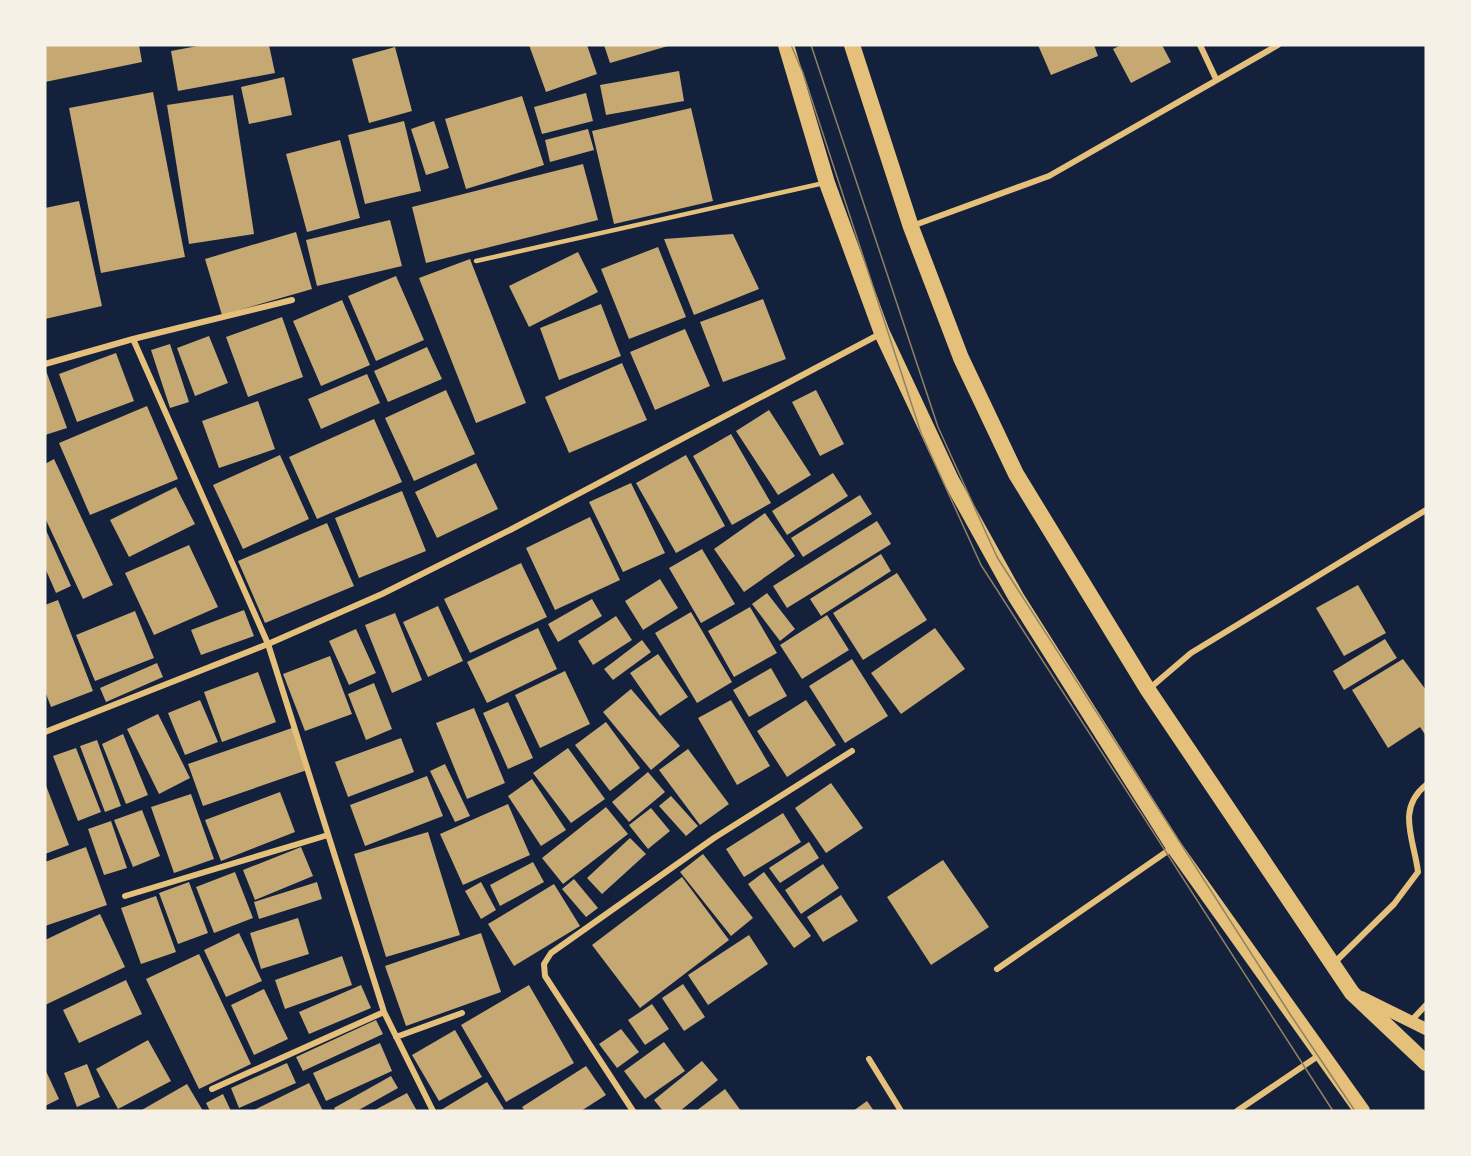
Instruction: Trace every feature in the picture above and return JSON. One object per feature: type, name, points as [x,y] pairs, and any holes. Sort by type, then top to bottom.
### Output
[{"type":"highway","points":[[786,45],[827,183],[882,333],[951,480],[986,545],[1174,847],[1362,1111]]},
{"type":"highway","points":[[852,45],[910,227],[961,358],[1016,474],[1148,690],[1352,993],[1426,1063]]},
{"type":"main road","points":[[1352,993],[1426,1029]]},
{"type":"street","points":[[1200,45],[1216,79]]},
{"type":"street","points":[[910,227],[1049,176],[1278,45]]},
{"type":"street","points":[[45,364],[133,339],[292,300]]},
{"type":"street","points":[[45,732],[268,644],[382,594],[510,530],[882,333]]},
{"type":"street","points":[[133,339],[268,644],[384,1012],[433,1111]]},
{"type":"street","points":[[1148,690],[1191,653],[1426,510]]},
{"type":"street","points":[[633,1111],[545,976],[544,964],[551,953],[714,838],[852,751]]},
{"type":"street","points":[[1333,965],[1394,904],[1418,872],[1407,815],[1414,795],[1426,785]]},
{"type":"street","points":[[125,896],[328,835]]},
{"type":"street","points":[[997,969],[1174,847]]},
{"type":"street","points":[[1411,1021],[1426,1005]]},
{"type":"street","points":[[212,1089],[384,1012]]},
{"type":"street","points":[[396,1037],[462,1013]]},
{"type":"street","points":[[1237,1111],[1322,1054]]},
{"type":"street","points":[[869,1059],[901,1111]]},
{"type":"lane","points":[[476,261],[827,183]]},
{"type":"building","points":[[45,45],[139,45],[142,62],[45,82]]},
{"type":"building","points":[[203,45],[269,45],[275,73],[178,91],[171,51]]},
{"type":"building","points":[[529,45],[587,45],[597,74],[546,92]]},
{"type":"building","points":[[604,45],[668,45],[668,46],[610,63]]},
{"type":"building","points":[[1038,45],[1094,45],[1098,56],[1051,75]]},
{"type":"building","points":[[1121,45],[1162,45],[1171,62],[1131,83],[1113,49]]},
{"type":"building","points":[[395,47],[412,111],[369,123],[352,59]]},
{"type":"building","points":[[679,71],[684,101],[606,115],[600,85]]},
{"type":"building","points":[[284,77],[292,115],[249,124],[241,87]]},
{"type":"building","points":[[153,92],[185,257],[101,273],[69,108]]},
{"type":"building","points":[[586,93],[593,121],[542,134],[534,107]]},
{"type":"building","points":[[233,95],[254,234],[189,244],[167,105]]},
{"type":"building","points":[[522,96],[544,165],[466,189],[445,119]]},
{"type":"building","points":[[691,108],[713,201],[614,224],[592,131]]},
{"type":"building","points":[[404,121],[421,191],[365,204],[348,135]]},
{"type":"building","points":[[434,121],[449,168],[426,175],[411,129]]},
{"type":"building","points":[[588,129],[594,150],[550,162],[545,140]]},
{"type":"building","points":[[340,140],[360,218],[307,232],[286,154]]},
{"type":"building","points":[[583,164],[598,220],[426,263],[412,207]]},
{"type":"building","points":[[79,201],[102,306],[45,319],[45,208]]},
{"type":"building","points":[[390,220],[402,266],[317,286],[306,240]]},
{"type":"building","points":[[296,232],[312,289],[222,315],[205,259]]},
{"type":"building","points":[[733,234],[759,289],[694,315],[664,239]]},
{"type":"building","points":[[658,247],[686,317],[629,339],[601,269]]},
{"type":"building","points":[[578,252],[598,292],[529,327],[509,286]]},
{"type":"building","points":[[470,259],[526,403],[476,423],[419,278]]},
{"type":"building","points":[[396,276],[424,340],[376,361],[348,296]]},
{"type":"building","points":[[763,299],[786,359],[723,382],[700,322]]},
{"type":"building","points":[[342,300],[370,365],[321,386],[293,321]]},
{"type":"building","points":[[601,304],[621,356],[559,380],[540,328]]},
{"type":"building","points":[[282,317],[303,377],[248,397],[226,337]]},
{"type":"building","points":[[685,329],[710,386],[655,410],[630,352]]},
{"type":"building","points":[[209,336],[228,383],[195,396],[177,348]]},
{"type":"building","points":[[170,344],[189,402],[170,408],[151,350]]},
{"type":"building","points":[[427,347],[442,379],[388,402],[374,371]]},
{"type":"building","points":[[116,353],[134,401],[77,422],[59,374]]},
{"type":"building","points":[[622,363],[647,420],[569,453],[545,397]]},
{"type":"building","points":[[45,368],[67,428],[45,435]]},
{"type":"building","points":[[367,374],[380,403],[321,429],[308,399]]},
{"type":"building","points":[[446,390],[475,454],[414,481],[385,418]]},
{"type":"building","points":[[816,390],[844,444],[820,456],[792,402]]},
{"type":"building","points":[[258,401],[275,449],[219,468],[202,421]]},
{"type":"building","points":[[147,406],[178,479],[90,515],[59,443]]},
{"type":"building","points":[[769,410],[811,475],[778,495],[736,431]]},
{"type":"building","points":[[374,419],[402,482],[317,519],[289,457]]},
{"type":"building","points":[[731,434],[771,503],[732,525],[693,456]]},
{"type":"building","points":[[280,455],[309,519],[243,549],[213,485]]},
{"type":"building","points":[[686,455],[725,526],[676,553],[636,483]]},
{"type":"building","points":[[54,459],[113,585],[83,599],[45,518],[45,464]]},
{"type":"building","points":[[476,463],[498,509],[437,538],[415,492]]},
{"type":"building","points":[[833,473],[848,496],[787,535],[772,511]]},
{"type":"building","points":[[631,483],[665,553],[623,572],[589,502]]},
{"type":"building","points":[[176,487],[195,524],[129,557],[110,520]]},
{"type":"building","points":[[402,491],[426,551],[359,578],[335,518]]},
{"type":"building","points":[[860,495],[872,514],[803,557],[791,538]]},
{"type":"building","points":[[765,513],[795,556],[744,592],[714,549]]},
{"type":"building","points":[[590,517],[620,580],[555,610],[526,548]]},
{"type":"building","points":[[877,521],[891,544],[787,608],[773,586]]},
{"type":"building","points":[[327,523],[354,586],[265,623],[238,561]]},
{"type":"building","points":[[45,528],[71,586],[56,593],[45,568]]},
{"type":"building","points":[[189,545],[218,607],[154,635],[125,573]]},
{"type":"building","points":[[702,549],[735,604],[701,623],[669,568]]},
{"type":"building","points":[[881,554],[891,571],[821,616],[810,599]]},
{"type":"building","points":[[521,563],[547,617],[470,653],[444,599]]},
{"type":"building","points":[[897,573],[927,620],[863,660],[833,613]]},
{"type":"building","points":[[660,579],[678,608],[643,630],[625,601]]},
{"type":"building","points":[[1358,585],[1386,633],[1344,656],[1316,608]]},
{"type":"building","points":[[767,593],[795,629],[780,641],[752,604]]},
{"type":"building","points":[[592,599],[602,616],[558,642],[548,624]]},
{"type":"building","points":[[58,600],[93,691],[51,707],[45,691],[45,605]]},
{"type":"building","points":[[438,606],[463,661],[428,677],[403,622]]},
{"type":"building","points":[[750,607],[777,653],[734,677],[708,631]]},
{"type":"building","points":[[244,610],[254,636],[201,655],[191,630]]},
{"type":"building","points":[[135,611],[154,658],[95,681],[76,635]]},
{"type":"building","points":[[691,612],[732,682],[697,703],[655,633]]},
{"type":"building","points":[[395,613],[422,680],[392,693],[365,625]]},
{"type":"building","points":[[827,615],[849,650],[802,679],[780,645]]},
{"type":"building","points":[[616,616],[632,640],[593,665],[578,641]]},
{"type":"building","points":[[538,628],[557,669],[487,703],[467,662]]},
{"type":"building","points":[[935,628],[965,669],[901,714],[871,673]]},
{"type":"building","points":[[356,629],[376,673],[349,685],[329,641]]},
{"type":"building","points":[[1385,639],[1397,658],[1344,690],[1333,671]]},
{"type":"building","points":[[642,640],[651,652],[613,680],[604,669]]},
{"type":"building","points":[[658,654],[688,697],[660,716],[630,673]]},
{"type":"building","points":[[330,656],[352,714],[305,731],[283,674]]},
{"type":"building","points":[[852,659],[888,716],[845,743],[809,686]]},
{"type":"building","points":[[1403,659],[1426,690],[1426,736],[1420,727],[1388,748],[1352,690]]},
{"type":"building","points":[[157,663],[163,677],[106,702],[100,688]]},
{"type":"building","points":[[771,668],[787,696],[749,717],[733,690]]},
{"type":"building","points":[[565,671],[590,724],[540,748],[515,695]]},
{"type":"building","points":[[258,672],[276,722],[222,742],[204,692]]},
{"type":"building","points":[[374,683],[392,729],[366,740],[348,694]]},
{"type":"building","points":[[631,689],[680,746],[651,770],[603,712]]},
{"type":"building","points":[[200,700],[218,742],[185,755],[168,713]]},
{"type":"building","points":[[731,700],[770,766],[737,785],[698,718]]},
{"type":"building","points":[[806,700],[836,745],[787,777],[757,731]]},
{"type":"building","points":[[508,702],[533,758],[508,769],[483,713]]},
{"type":"building","points":[[474,708],[505,783],[467,799],[436,723]]},
{"type":"building","points":[[158,714],[190,778],[159,794],[127,729]]},
{"type":"building","points":[[606,722],[640,768],[610,791],[575,745]]},
{"type":"building","points":[[292,728],[307,770],[203,806],[188,764]]},
{"type":"building","points":[[123,734],[148,795],[126,804],[102,744]]},
{"type":"building","points":[[401,738],[414,772],[348,797],[335,762]]},
{"type":"building","points":[[97,740],[121,806],[105,812],[80,746]]},
{"type":"building","points":[[76,748],[101,812],[78,821],[53,756]]},
{"type":"building","points":[[568,748],[605,799],[571,823],[533,773]]},
{"type":"building","points":[[688,749],[729,804],[700,825],[659,770]]},
{"type":"building","points":[[445,764],[470,816],[455,822],[430,771]]},
{"type":"building","points":[[648,772],[665,792],[629,822],[612,802]]},
{"type":"building","points":[[427,776],[443,816],[365,846],[350,805]]},
{"type":"building","points":[[532,779],[566,830],[541,846],[508,796]]},
{"type":"building","points":[[45,783],[69,845],[45,854]]},
{"type":"building","points":[[831,783],[863,828],[826,853],[795,808]]},
{"type":"building","points":[[280,792],[295,832],[221,861],[205,820]]},
{"type":"building","points":[[191,794],[214,859],[174,873],[151,807]]},
{"type":"building","points":[[671,796],[698,826],[686,836],[659,806]]},
{"type":"building","points":[[508,804],[530,855],[463,885],[440,834]]},
{"type":"building","points":[[606,807],[628,834],[563,884],[542,858]]},
{"type":"building","points":[[651,808],[670,831],[648,849],[629,825]]},
{"type":"building","points":[[142,810],[160,856],[133,867],[114,820]]},
{"type":"building","points":[[783,813],[801,842],[744,877],[726,849]]},
{"type":"building","points":[[111,821],[127,868],[104,875],[88,829]]},
{"type":"building","points":[[428,832],[460,935],[386,957],[354,854]]},
{"type":"building","points":[[630,838],[646,854],[602,894],[587,878]]},
{"type":"building","points":[[809,842],[819,858],[780,883],[769,868]]},
{"type":"building","points":[[86,847],[107,905],[45,926],[45,862]]},
{"type":"building","points":[[301,847],[313,876],[255,900],[243,870]]},
{"type":"building","points":[[703,854],[753,918],[731,936],[680,872]]},
{"type":"building","points":[[943,860],[989,927],[931,965],[887,897]]},
{"type":"building","points":[[533,862],[544,882],[500,906],[490,885]]},
{"type":"building","points":[[823,864],[839,888],[801,914],[785,890]]},
{"type":"building","points":[[235,872],[253,918],[214,933],[196,887]]},
{"type":"building","points":[[764,872],[811,936],[794,948],[748,884]]},
{"type":"building","points":[[682,877],[729,940],[640,1008],[592,945]]},
{"type":"building","points":[[574,879],[598,908],[586,917],[562,889]]},
{"type":"building","points":[[189,882],[208,933],[178,944],[159,893]]},
{"type":"building","points":[[317,882],[322,899],[259,919],[254,902]]},
{"type":"building","points":[[481,882],[496,910],[481,919],[465,891]]},
{"type":"building","points":[[554,884],[580,926],[514,966],[488,924]]},
{"type":"building","points":[[841,895],[858,921],[823,942],[807,917]]},
{"type":"building","points":[[156,896],[176,952],[141,964],[121,908]]},
{"type":"building","points":[[100,914],[125,967],[45,1005],[45,940]]},
{"type":"building","points":[[298,918],[309,954],[261,969],[250,933]]},
{"type":"building","points":[[239,933],[262,981],[226,997],[204,950]]},
{"type":"building","points":[[481,933],[501,992],[406,1026],[385,966]]},
{"type":"building","points":[[749,935],[768,964],[708,1005],[688,975]]},
{"type":"building","points":[[199,954],[251,1064],[199,1089],[146,979]]},
{"type":"building","points":[[342,956],[352,985],[285,1009],[275,980]]},
{"type":"building","points":[[126,980],[142,1014],[79,1043],[63,1010]]},
{"type":"building","points":[[683,984],[705,1017],[684,1031],[662,998]]},
{"type":"building","points":[[361,985],[371,1008],[309,1034],[299,1012]]},
{"type":"building","points":[[529,985],[574,1063],[506,1102],[461,1025]]},
{"type":"building","points":[[264,989],[288,1039],[254,1055],[231,1005]]},
{"type":"building","points":[[652,1004],[669,1029],[645,1045],[628,1020]]},
{"type":"building","points":[[376,1020],[383,1034],[303,1071],[296,1057]]},
{"type":"building","points":[[621,1029],[639,1052],[617,1068],[599,1044]]},
{"type":"building","points":[[455,1030],[482,1077],[439,1101],[412,1055]]},
{"type":"building","points":[[148,1040],[171,1081],[118,1109],[96,1069]]},
{"type":"building","points":[[664,1042],[685,1071],[645,1099],[624,1071]]},
{"type":"building","points":[[380,1043],[392,1071],[326,1101],[313,1073]]},
{"type":"building","points":[[702,1061],[718,1080],[680,1111],[663,1111],[654,1100]]},
{"type":"building","points":[[287,1063],[296,1083],[239,1108],[231,1088]]},
{"type":"building","points":[[87,1064],[100,1097],[77,1107],[64,1073]]},
{"type":"building","points":[[586,1066],[606,1095],[581,1111],[525,1111],[522,1107]]},
{"type":"building","points":[[45,1069],[59,1099],[45,1106]]},
{"type":"building","points":[[391,1076],[398,1088],[357,1111],[336,1111],[334,1108]]},
{"type":"building","points":[[487,1082],[504,1109],[500,1111],[441,1110]]},
{"type":"building","points":[[309,1083],[323,1111],[252,1111]]},
{"type":"building","points":[[187,1084],[203,1111],[140,1111]]},
{"type":"building","points":[[725,1089],[741,1111],[696,1111]]},
{"type":"building","points":[[407,1093],[417,1111],[373,1111]]},
{"type":"building","points":[[223,1094],[231,1111],[210,1111],[206,1103]]},
{"type":"building","points":[[867,1101],[874,1111],[853,1111]]},
{"type":"tram line","points":[[791,45],[803,73],[921,433],[981,565],[1333,1111]]},
{"type":"tram line","points":[[811,45],[938,427],[997,557],[1290,1014],[1355,1111]]}]
